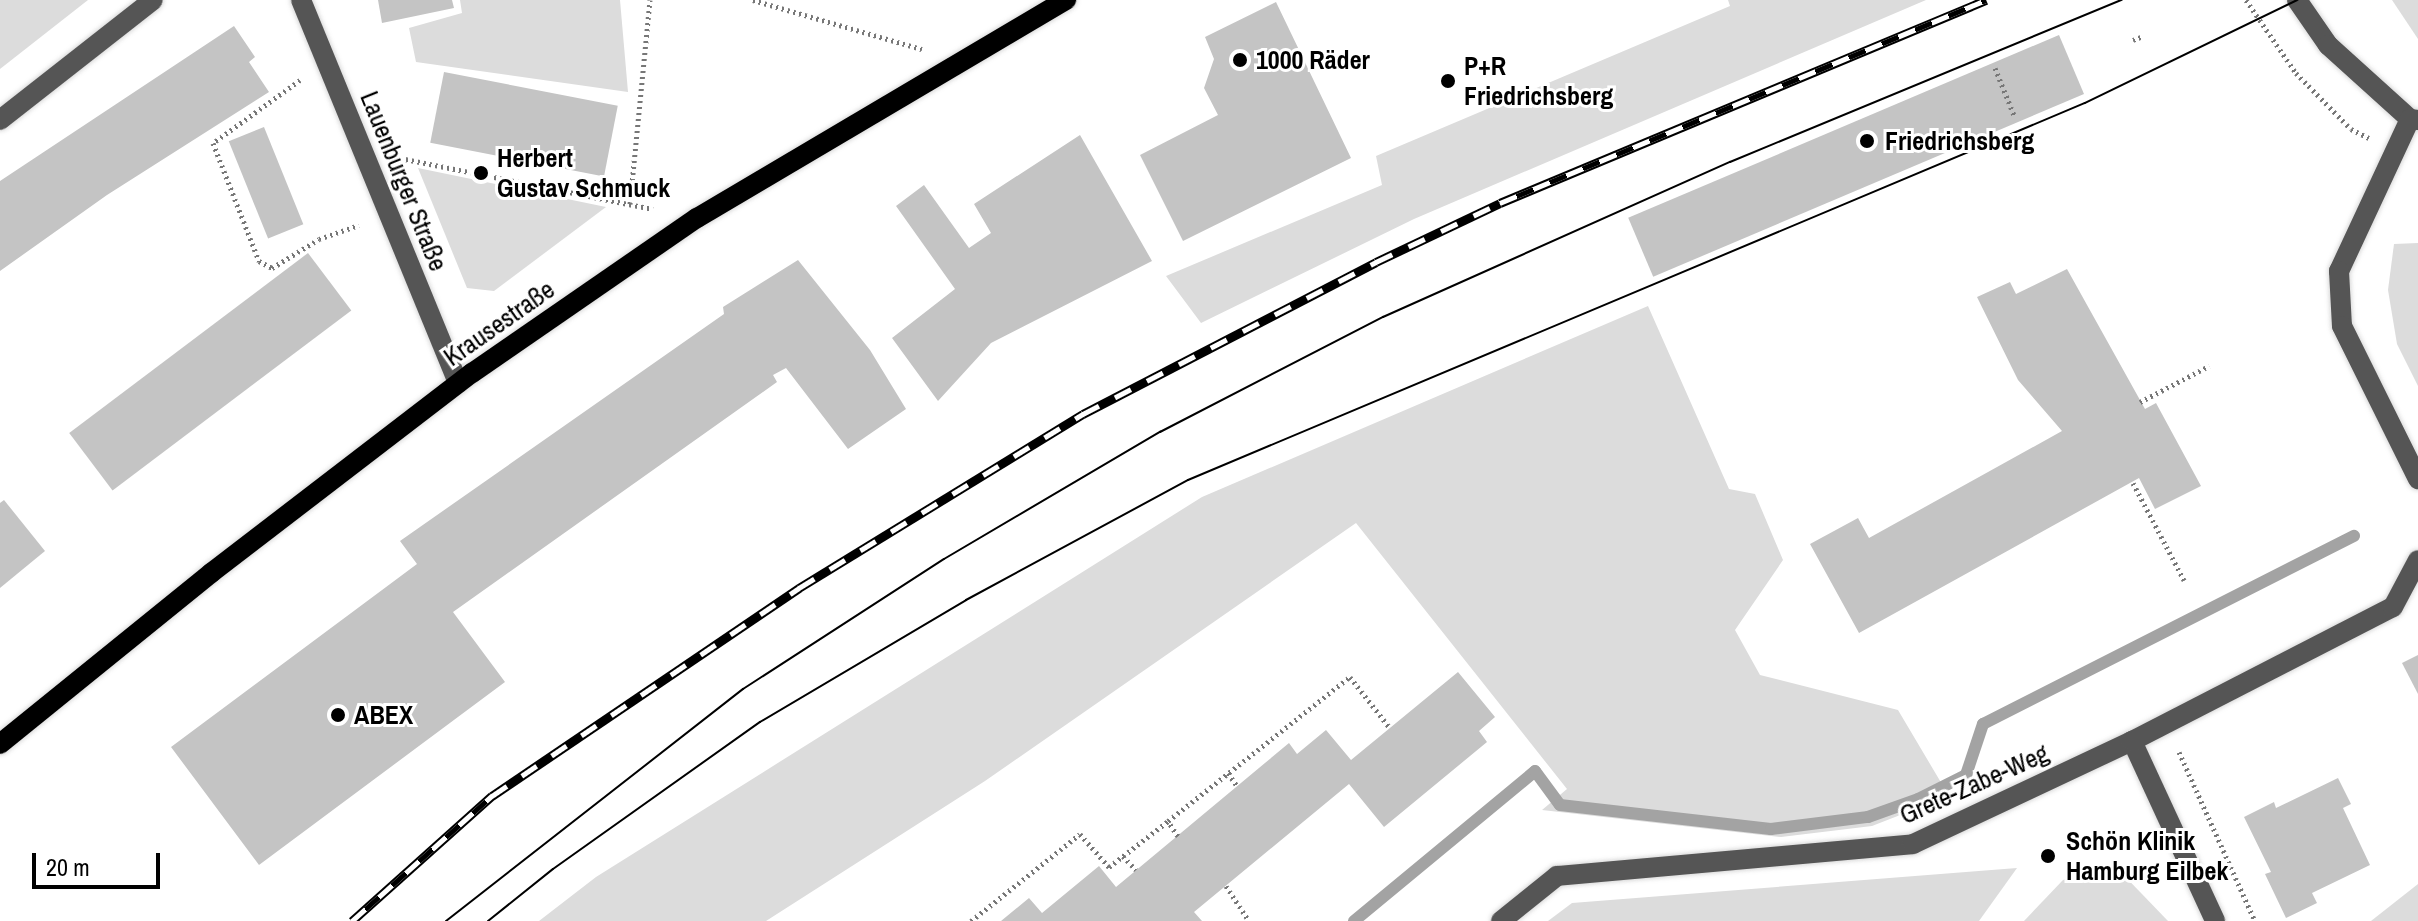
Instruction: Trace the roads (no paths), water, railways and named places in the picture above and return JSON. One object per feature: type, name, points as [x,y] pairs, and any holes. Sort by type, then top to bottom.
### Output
[{"type":"main road","name":"Krausestraße","points":[[0,744],[211,573],[458,383],[697,218],[1066,0]]},
{"type":"street","points":[[0,120],[153,0]]},
{"type":"street","name":"Lauenburger Straße","points":[[301,0],[458,383]]},
{"type":"street","points":[[2297,0],[2328,45],[2414,120],[2339,271],[2342,326],[2418,479]]},
{"type":"street","name":"Grete-Zabe-Weg","points":[[1501,921],[1557,876],[1913,844],[2132,741],[2393,607],[2418,560]]},
{"type":"street","points":[[2132,741],[2215,921]]},
{"type":"waterway","points":[[1354,921],[1535,771],[1560,805],[1771,829],[1868,817],[1918,799],[1966,775],[1983,724],[2354,536]]},
{"type":"tram line","points":[[446,921],[743,689],[944,559],[1160,432],[1383,317],[1730,162],[2122,0]]},
{"type":"tram line","points":[[488,921],[553,869],[760,722],[966,600],[1188,480],[2085,103],[2297,0]]},
{"type":"railway","points":[[352,921],[492,796],[799,588],[1083,414],[1376,262],[1500,203],[1986,0]]},
{"type":"place","name":"1000 Räder","points":[[1240,60]]},
{"type":"place","name":"P+R Friedrichsberg","points":[[1448,81]]},
{"type":"place","name":"Friedrichsberg","points":[[1867,141]]},
{"type":"place","name":"Herbert Gustav Schmuck","points":[[481,173]]},
{"type":"place","name":"ABEX","points":[[338,715]]},
{"type":"place","name":"Schön Klinik Hamburg Eilbek","points":[[2048,856]]}]
